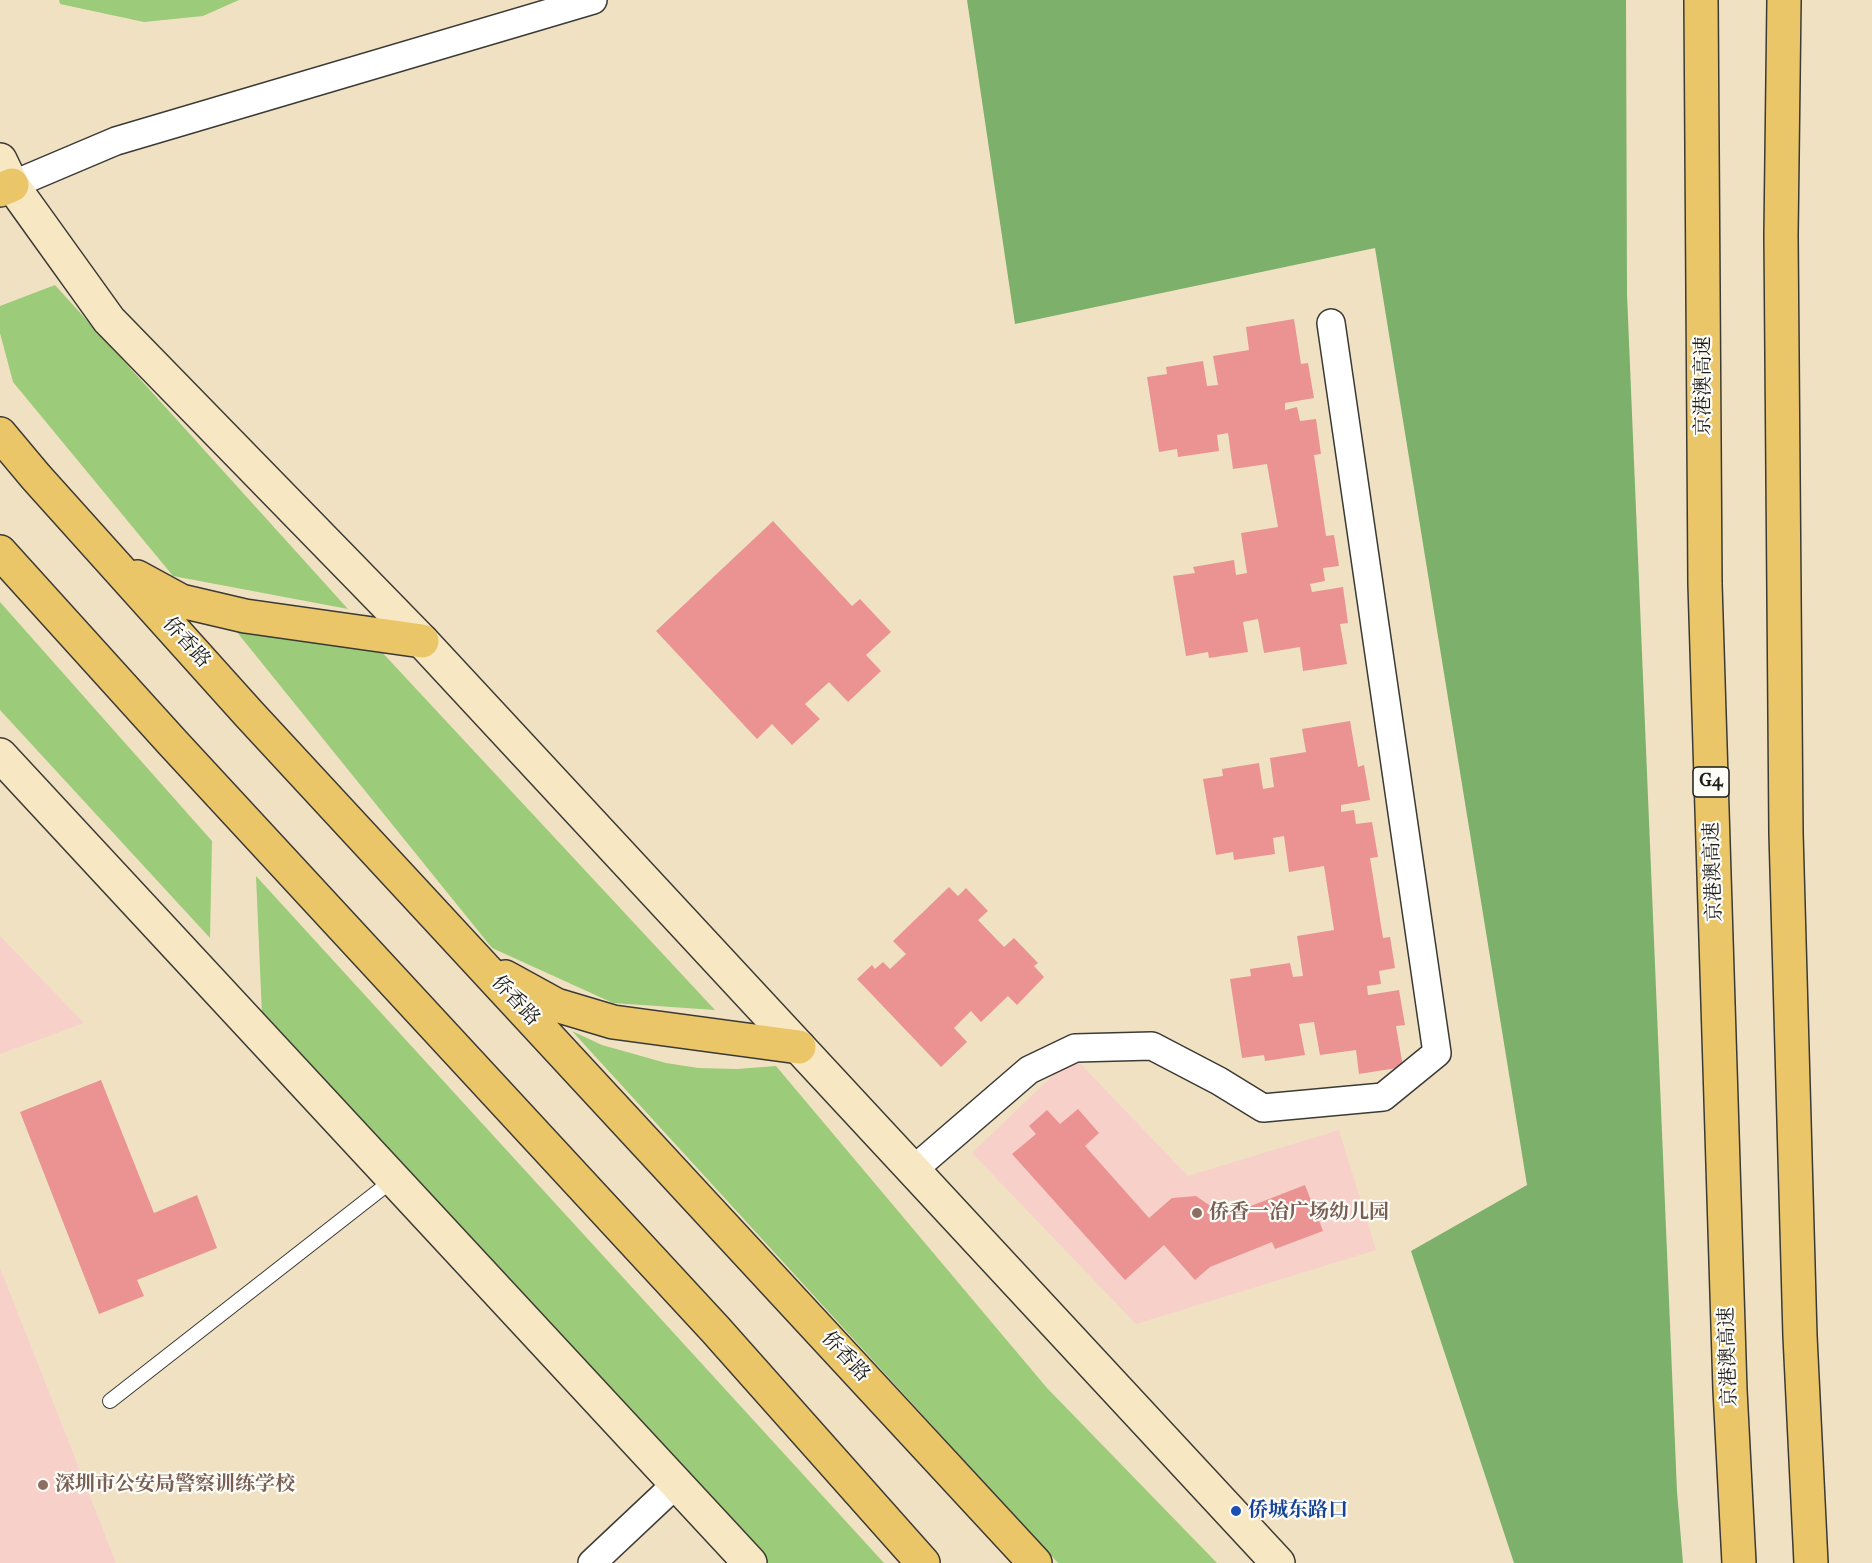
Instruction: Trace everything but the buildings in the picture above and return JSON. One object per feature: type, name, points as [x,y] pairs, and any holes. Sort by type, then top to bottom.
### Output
[{"type":"main road","name":"京港澳高速","points":[[1701,0],[1705,584],[1730,1390],[1739,1563]]},
{"type":"main road","points":[[1784,0],[1781,247],[1786,833],[1800,1324],[1811,1563]]},
{"type":"main road","points":[[4,178],[109,320],[422,641],[1278,1563]]},
{"type":"main road","name":"侨香路","points":[[0,434],[249,714],[1035,1563]]},
{"type":"main road","points":[[0,552],[172,742],[715,1329],[923,1563]]},
{"type":"main road","points":[[116,566],[181,601],[245,616],[422,641]]},
{"type":"main road","points":[[0,755],[750,1563]]},
{"type":"main road","points":[[482,965],[556,1005],[613,1022],[800,1047]]},
{"type":"street","points":[[4,178],[116,141],[593,0]]},
{"type":"street","points":[[914,1170],[1029,1070],[1075,1048],[1152,1046],[1219,1081],[1263,1108],[1383,1097],[1437,1053],[1330,323]]},
{"type":"street","points":[[592,1563],[676,1484]]},
{"type":"lane","points":[[110,1401],[394,1179]]},
{"type":"shaded area","points":[[0,936],[84,1023],[0,1054]]},
{"type":"shaded area","name":"侨香一冶广场幼儿园","points":[[1073,1056],[1188,1176],[1339,1130],[1376,1250],[1136,1324],[972,1153]]},
{"type":"shaded area","name":"深圳市公安局警察训练学校","points":[[0,1268],[55,1407],[116,1563],[0,1563]]},
{"type":"green space","points":[[59,0],[239,0],[203,16],[144,22],[60,4]]},
{"type":"green space","points":[[967,0],[1626,0],[1627,294],[1677,1492],[1683,1563],[1514,1563],[1411,1251],[1527,1185],[1375,248],[1015,324]]},
{"type":"green space","points":[[55,285],[348,609],[173,576],[13,382],[0,333],[0,306]]},
{"type":"green space","points":[[0,602],[212,841],[210,938],[0,710]]},
{"type":"green space","points":[[236,631],[379,649],[715,1010],[613,1003],[492,948]]},
{"type":"green space","points":[[256,876],[884,1563],[764,1563],[262,1015]]},
{"type":"green space","points":[[572,1031],[602,1045],[666,1063],[698,1068],[737,1069],[776,1066],[1047,1388],[1217,1563],[1058,1563]]},
{"type":"place","name":"侨香一冶广场幼儿园","points":[[1197,1213]]},
{"type":"place","name":"深圳市公安局警察训练学校","points":[[43,1485]]},
{"type":"place","name":"侨城东路口","points":[[1236,1511]]}]
